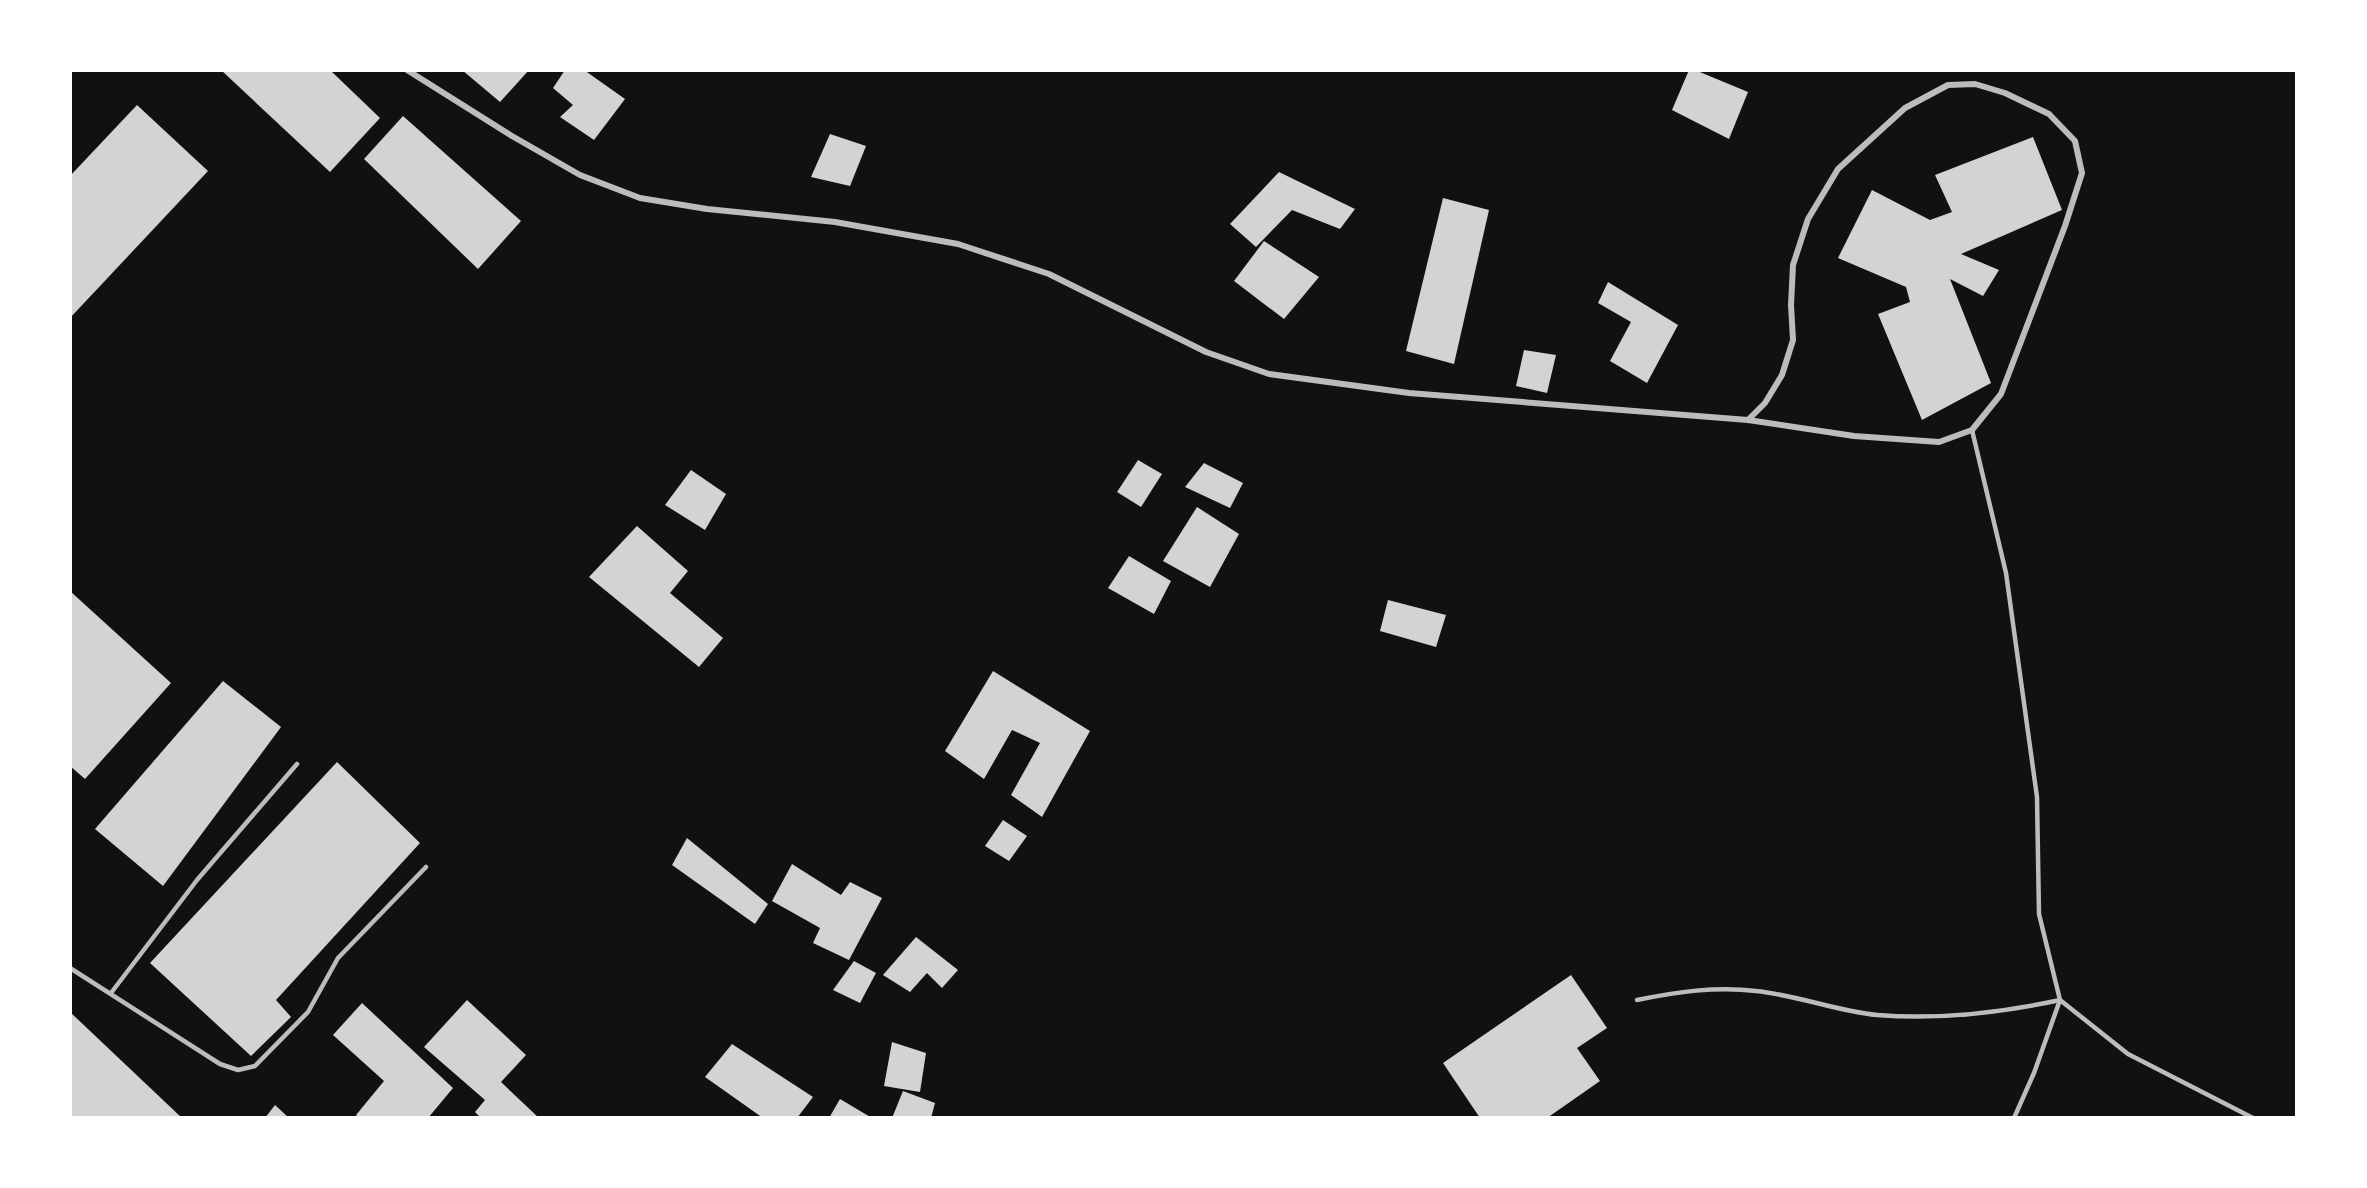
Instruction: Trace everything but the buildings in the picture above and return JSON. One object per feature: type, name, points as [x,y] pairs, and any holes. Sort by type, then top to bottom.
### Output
[{"type":"street","points":[[407,70],[512,136],[580,174],[640,198],[707,209],[835,222],[958,244],[1049,274],[1206,352],[1269,374],[1409,393],[1748,420],[1854,436],[1940,442],[1972,430],[2001,394],[2065,226],[2082,173],[2075,141],[2049,114],[2005,93],[1975,84],[1948,85],[1905,108],[1838,169],[1808,219],[1793,265],[1792,340],[1782,375],[1765,403],[1748,420]]},
{"type":"lane","points":[[1972,430],[2006,573],[2037,797],[2039,914],[2060,1000],[2034,1073],[2014,1118]]},
{"type":"lane","points":[[111,993],[197,879],[297,764]]},
{"type":"lane","points":[[70,968],[220,1064],[238,1070],[255,1066],[308,1012],[338,958],[426,867]]},
{"type":"lane","points":[[1637,1000],[1683,991],[1755,990],[1876,1015],[1947,1016],[2008,1011],[2060,1000]]},
{"type":"lane","points":[[2060,1000],[2128,1054],[2253,1118]]}]
